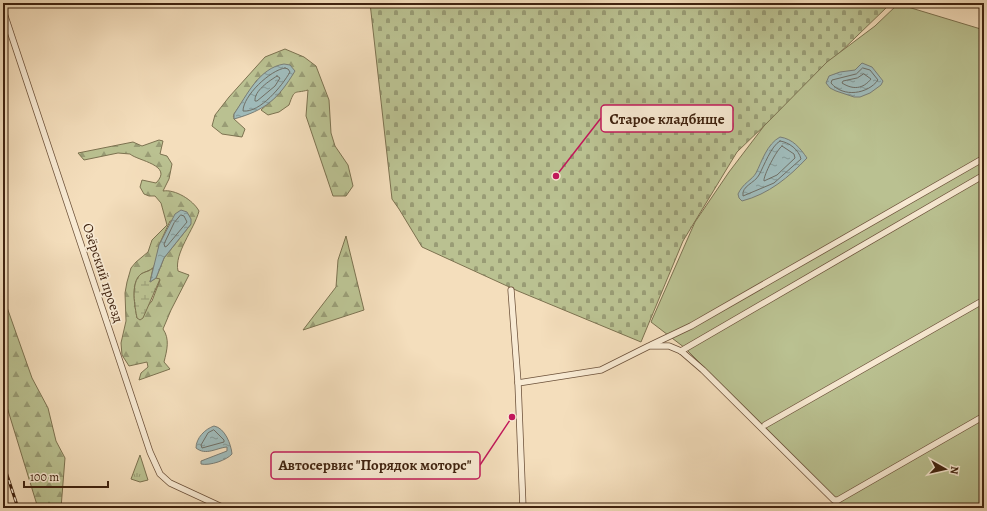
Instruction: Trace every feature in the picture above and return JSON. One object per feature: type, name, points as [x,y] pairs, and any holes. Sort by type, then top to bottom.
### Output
[{"type":"street","name":"Озёрский проезд","points":[[3,10],[141,424],[160,474],[170,483],[224,508]]},
{"type":"street","points":[[518,383],[601,370],[691,326],[984,158]]},
{"type":"street","points":[[681,350],[984,175]]},
{"type":"street","points":[[511,290],[518,383],[523,508]]},
{"type":"street","points":[[765,425],[984,300]]},
{"type":"street","points":[[649,346],[669,346],[681,350],[748,412],[834,500],[838,500],[984,416]]},
{"type":"green space","points":[[370,3],[878,3],[887,7],[737,152],[683,241],[641,342],[518,291],[422,247],[392,199]]},
{"type":"green space","points":[[898,4],[984,30],[984,508],[848,508],[840,503],[685,348],[651,322],[695,222],[729,172],[764,126],[827,62],[875,26]]},
{"type":"green space","points":[[285,49],[304,57],[316,66],[329,100],[331,133],[335,146],[348,165],[353,186],[346,196],[333,196],[306,116],[308,90],[294,94],[289,105],[279,112],[268,115],[261,110],[281,92],[257,80],[234,114],[234,119],[245,129],[242,137],[222,134],[212,126],[215,115],[265,57]]},
{"type":"green space","points":[[159,140],[163,141],[160,154],[167,156],[172,164],[169,179],[163,191],[173,192],[183,196],[193,203],[199,211],[179,257],[178,271],[189,275],[163,329],[167,337],[167,349],[164,362],[170,369],[139,380],[141,373],[148,367],[147,362],[129,366],[122,355],[121,343],[126,321],[125,293],[131,268],[148,252],[152,240],[167,225],[161,203],[155,196],[144,194],[140,187],[142,180],[156,183],[161,172],[153,164],[130,154],[118,153],[84,160],[78,153],[133,142],[142,146]],"holes":[[[170,221],[191,224],[164,258],[156,278],[160,280],[152,301],[137,318],[134,295],[135,283],[141,274],[153,268],[157,260],[159,245]]]},
{"type":"green space","points":[[346,236],[364,310],[303,330],[336,287],[338,260]]},
{"type":"green space","points":[[153,268],[150,282],[156,278],[160,279],[143,318],[140,320],[137,318],[135,308],[135,283],[141,274]]},
{"type":"green space","points":[[3,296],[32,378],[48,408],[56,441],[65,458],[61,508],[41,508],[37,505],[3,394]]},
{"type":"green space","points":[[140,455],[148,480],[140,482],[131,479]]},
{"type":"water","points":[[862,63],[872,67],[883,81],[881,85],[870,93],[860,97],[854,97],[830,88],[826,83],[829,76],[840,72],[855,70]]},
{"type":"water","points":[[284,64],[290,65],[295,71],[277,96],[255,112],[234,119],[234,114],[254,83],[267,71]]},
{"type":"water","points":[[780,137],[789,140],[799,147],[807,158],[778,184],[761,194],[742,201],[738,194],[740,190],[756,173],[768,148]]},
{"type":"water","points":[[181,210],[187,212],[191,219],[191,224],[164,258],[156,278],[150,282],[159,245],[175,214]]},
{"type":"water","points":[[214,426],[218,427],[224,433],[229,441],[232,454],[218,462],[201,464],[201,461],[227,451],[227,447],[207,451],[196,448],[196,444],[202,434],[207,429]]},
{"type":"railway","points":[[3,463],[18,508]]},
{"type":"place","name":"Старое кладбище","points":[[556,176]]},
{"type":"place","name":"Автосервис \"Порядок моторс\"","points":[[512,417]]}]
